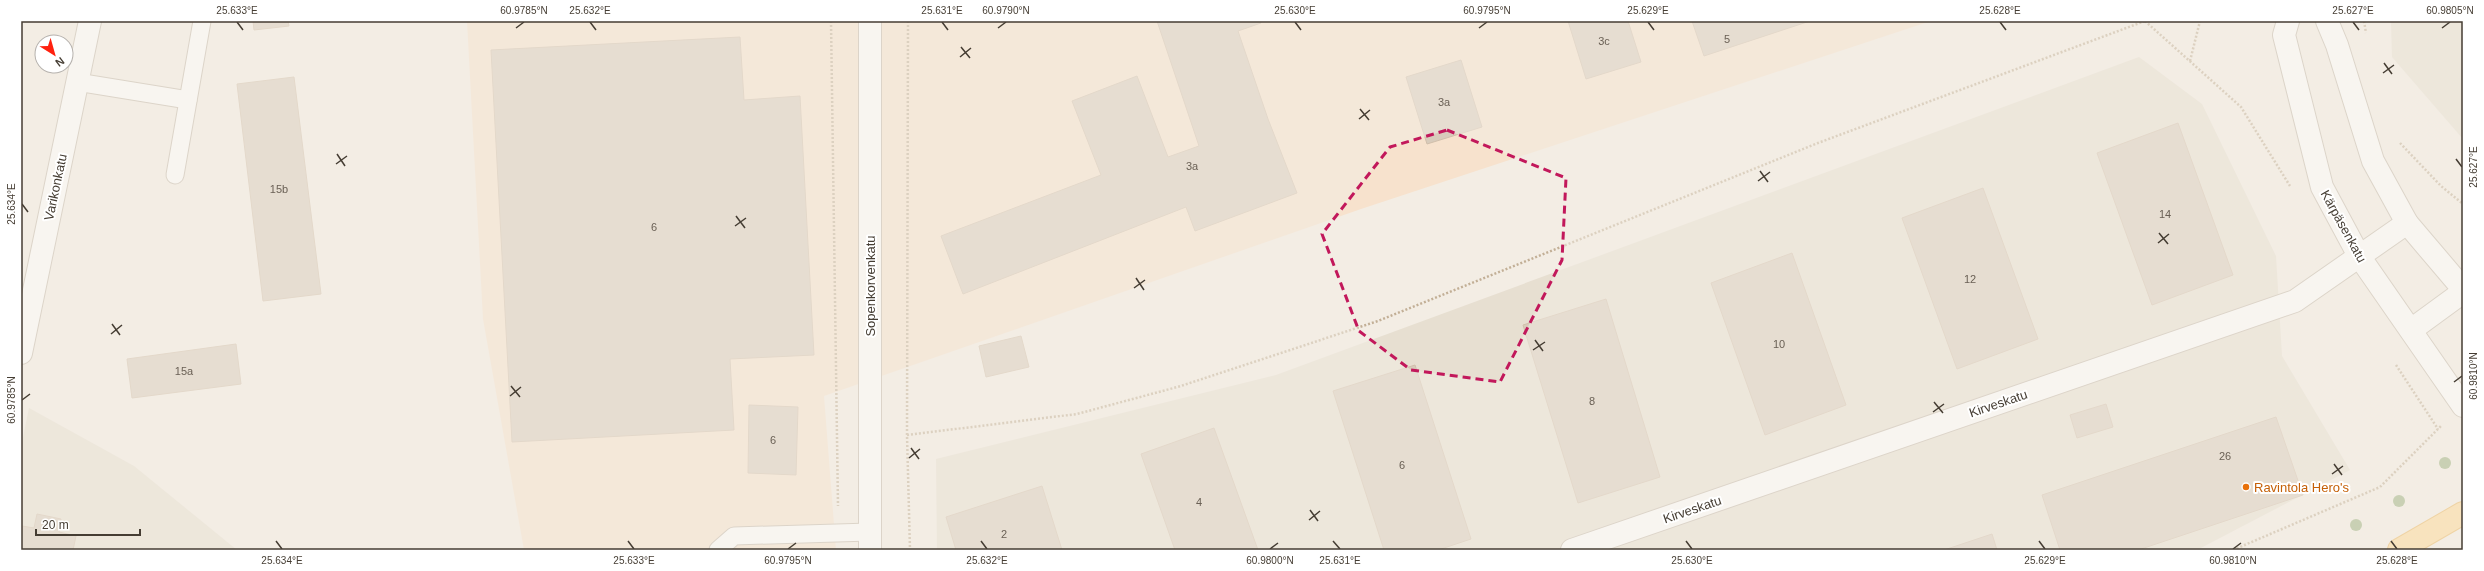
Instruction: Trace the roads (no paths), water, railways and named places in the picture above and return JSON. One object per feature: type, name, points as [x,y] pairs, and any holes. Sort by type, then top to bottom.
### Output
[{"type":"main road","points":[[2400,550],[2463,513]]},
{"type":"street","name":"Varikonkatu","points":[[21,353],[90,21]]},
{"type":"street","name":"Sopenkorvenkatu","points":[[870,21],[870,541]]},
{"type":"street","name":"Kärpäsenkatu","points":[[2288,21],[2284,35],[2322,187],[2359,256],[2411,330],[2455,413]]},
{"type":"street","points":[[2327,21],[2373,161],[2407,223],[2463,291],[2411,330]]},
{"type":"street","name":"Kirveskatu","points":[[1572,550],[2294,301],[2407,223]]},
{"type":"lane","points":[[175,175],[202,21]]},
{"type":"lane","points":[[77,82],[188,100]]},
{"type":"lane","points":[[718,550],[734,536],[838,533],[870,541]]},
{"type":"place","name":"Ravintola Hero's","points":[[2246,487]]}]
